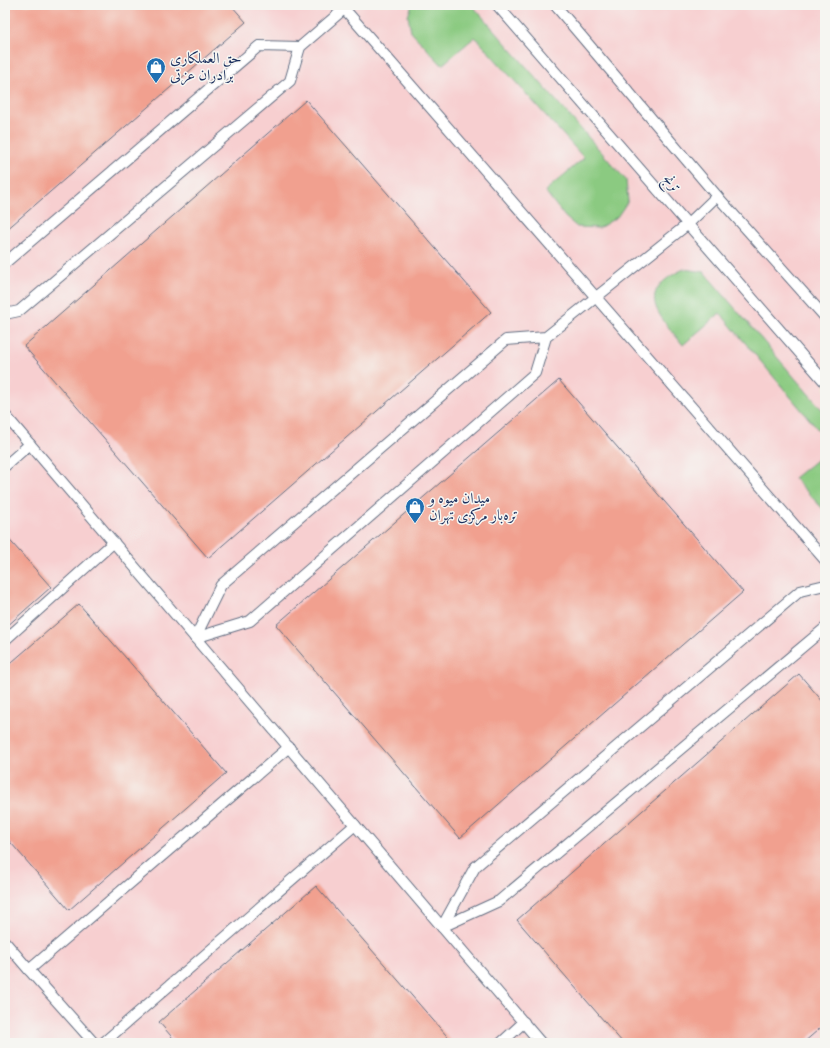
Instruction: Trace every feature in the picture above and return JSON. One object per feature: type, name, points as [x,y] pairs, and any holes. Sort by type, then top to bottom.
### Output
[{"type":"lane","name":"ترنج","points":[[497,5],[825,382]]},
{"type":"lane","name":"ترنج","points":[[555,5],[717,196],[825,317]]},
{"type":"lane","points":[[5,314],[19,311],[290,81],[300,47],[343,7],[825,560]]},
{"type":"lane","points":[[5,263],[259,46],[300,47]]},
{"type":"lane","points":[[195,638],[221,585],[506,340],[546,337],[688,224],[717,196]]},
{"type":"lane","points":[[195,638],[250,621],[535,373],[546,337]]},
{"type":"lane","points":[[5,415],[541,1043]]},
{"type":"lane","points":[[5,466],[30,444]]},
{"type":"lane","points":[[5,640],[114,542]]},
{"type":"lane","points":[[442,927],[475,867],[800,591],[825,585]]},
{"type":"lane","points":[[442,927],[499,901],[825,628]]},
{"type":"lane","points":[[29,970],[289,747]]},
{"type":"lane","points":[[103,1043],[355,825]]},
{"type":"lane","points":[[5,942],[94,1043]]},
{"type":"lane","points":[[501,1043],[524,1022]]},
{"type":"shaded area","name":"میدان میوه و تره‌بار مرکزی تهران","points":[[5,5],[825,5],[825,1043],[5,1043]]},
{"type":"green space","points":[[412,5],[472,5],[626,180],[628,201],[617,217],[599,228],[577,227],[565,217],[545,191],[584,158],[475,37],[442,65],[411,32],[408,16]]},
{"type":"green space","points":[[684,269],[704,272],[825,413],[825,438],[720,313],[683,345],[659,313],[655,304],[655,295],[659,286]]},
{"type":"green space","points":[[825,453],[825,509],[823,509],[794,478]]},
{"type":"building","points":[[5,5],[231,5],[246,22],[5,231]]},
{"type":"building","points":[[306,100],[491,312],[208,558],[24,346]]},
{"type":"building","points":[[559,380],[743,592],[460,838],[276,625]]},
{"type":"building","points":[[5,535],[51,587],[5,628]]},
{"type":"building","points":[[79,604],[226,773],[69,910],[5,836],[5,668]]},
{"type":"building","points":[[799,674],[825,704],[825,1024],[803,1043],[623,1043],[517,920]]},
{"type":"building","points":[[316,886],[453,1043],[177,1043],[159,1022]]},
{"type":"place","name":"حق العملکاری برادران عزتی","points":[[156,84]]},
{"type":"place","name":"میدان میوه و تره‌بار مرکزی تهران","points":[[415,524]]}]
